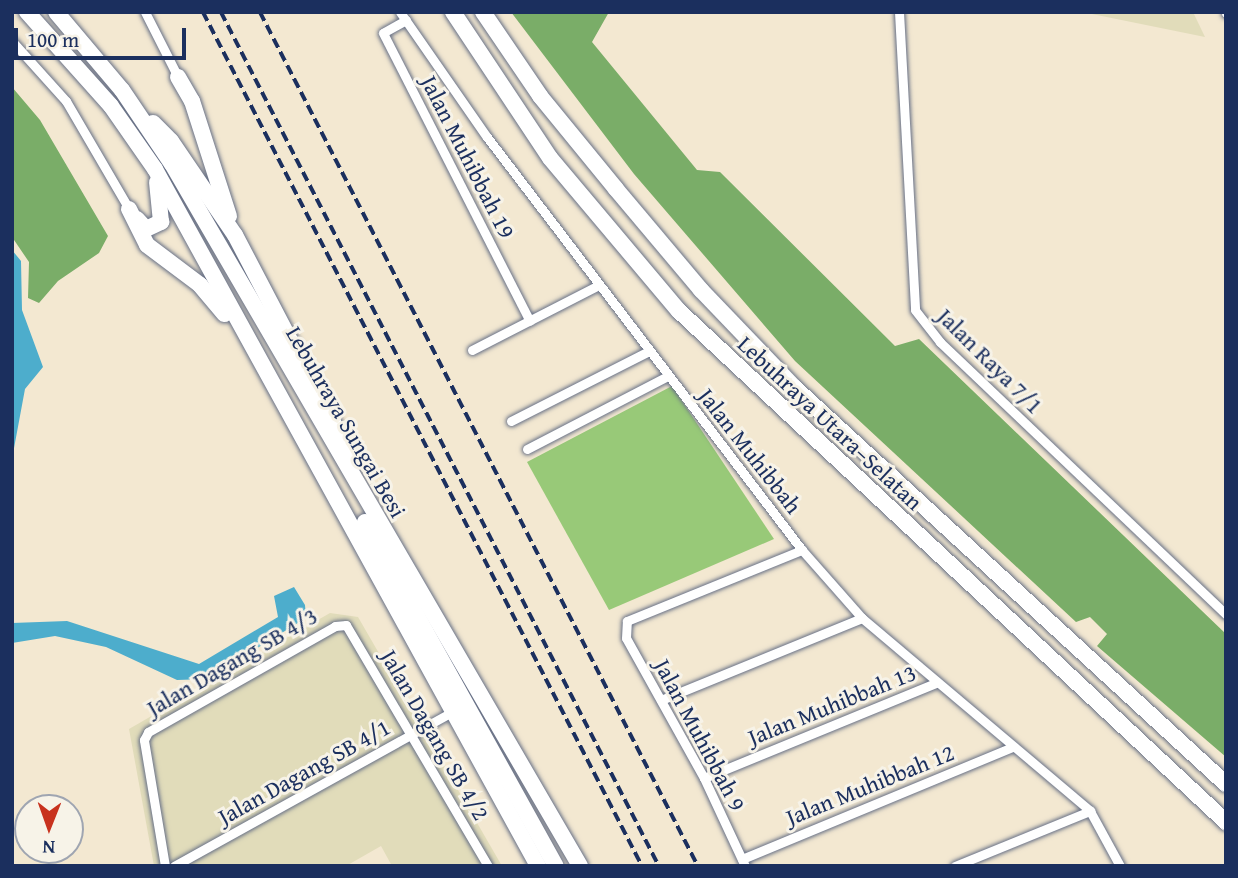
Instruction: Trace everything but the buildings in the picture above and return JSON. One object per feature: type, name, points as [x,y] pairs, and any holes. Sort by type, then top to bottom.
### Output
[{"type":"highway","name":"Lebuhraya Sungai Besi","points":[[27,12],[111,106],[155,169],[248,344],[538,866]]},
{"type":"highway","name":"Lebuhraya Sungai Besi","points":[[56,12],[131,102],[172,164],[382,530],[580,866]]},
{"type":"highway","name":"Lebuhraya Utara–Selatan","points":[[453,12],[550,158],[679,311],[1226,822]]},
{"type":"highway","name":"Lebuhraya Utara–Selatan","points":[[483,12],[540,96],[616,189],[701,290],[785,378],[1226,784]]},
{"type":"highway","points":[[171,141],[184,148],[196,145],[200,134],[178,77]]},
{"type":"highway","points":[[178,77],[192,101],[235,235]]},
{"type":"highway","points":[[131,102],[171,141],[235,235],[376,503],[382,530]]},
{"type":"highway","points":[[130,209],[146,229],[159,226],[162,216],[155,169]]},
{"type":"highway","points":[[130,209],[147,244],[201,285],[248,344]]},
{"type":"highway","points":[[352,478],[355,503],[556,866]]},
{"type":"highway","points":[[559,834],[568,866]]},
{"type":"street","points":[[145,12],[178,77]]},
{"type":"street","name":"Jalan Raya 7/1","points":[[899,12],[915,310],[940,342],[1226,614]]},
{"type":"street","name":"Jalan Muhibbah","points":[[403,16],[599,285],[802,550],[862,618],[1090,811],[1120,866]]},
{"type":"street","name":"Jalan Muhibbah 19","points":[[403,16],[383,33],[530,321]]},
{"type":"street","points":[[12,41],[66,101],[130,209]]},
{"type":"street","points":[[472,351],[599,285]]},
{"type":"street","points":[[511,421],[649,351]]},
{"type":"street","points":[[527,449],[668,376]]},
{"type":"street","name":"Jalan Muhibbah 9","points":[[743,862],[704,778],[626,638],[627,621],[802,550]]},
{"type":"street","points":[[661,699],[862,618]]},
{"type":"street","name":"Jalan Dagang SB 4/2","points":[[346,625],[413,734],[488,866]]},
{"type":"street","name":"Jalan Dagang SB 4/3","points":[[165,866],[144,740],[148,732],[335,626],[346,625]]},
{"type":"street","name":"Jalan Muhibbah 13","points":[[704,778],[936,683]]},
{"type":"street","name":"Jalan Dagang SB 4/1","points":[[174,866],[454,711]]},
{"type":"street","name":"Jalan Muhibbah 12","points":[[743,862],[1013,747]]},
{"type":"street","points":[[956,866],[1090,811]]},
{"type":"shaded area","points":[[1082,12],[1193,12],[1205,37]]},
{"type":"shaded area","points":[[330,613],[358,617],[502,866],[392,866],[381,846],[346,866],[154,866],[129,729]]},
{"type":"green space","points":[[511,12],[609,12],[592,42],[697,170],[720,172],[895,346],[919,339],[1226,634],[1226,757],[1097,646],[1107,634],[1090,617],[1076,622],[795,361],[634,174]]},
{"type":"green space","points":[[12,87],[40,120],[108,236],[99,253],[58,281],[39,303],[28,298],[29,262],[12,237]]},
{"type":"green space","points":[[672,386],[774,539],[609,610],[527,462]]},
{"type":"water","points":[[12,250],[21,261],[22,310],[43,367],[25,389],[12,459]]},
{"type":"water","points":[[294,587],[305,605],[306,618],[207,679],[177,680],[106,647],[55,636],[12,643],[12,623],[67,621],[199,664],[278,617],[274,596]]},
{"type":"railway","points":[[203,12],[642,866]]},
{"type":"railway","points":[[221,12],[659,866]]},
{"type":"railway","points":[[260,12],[698,866]]}]
